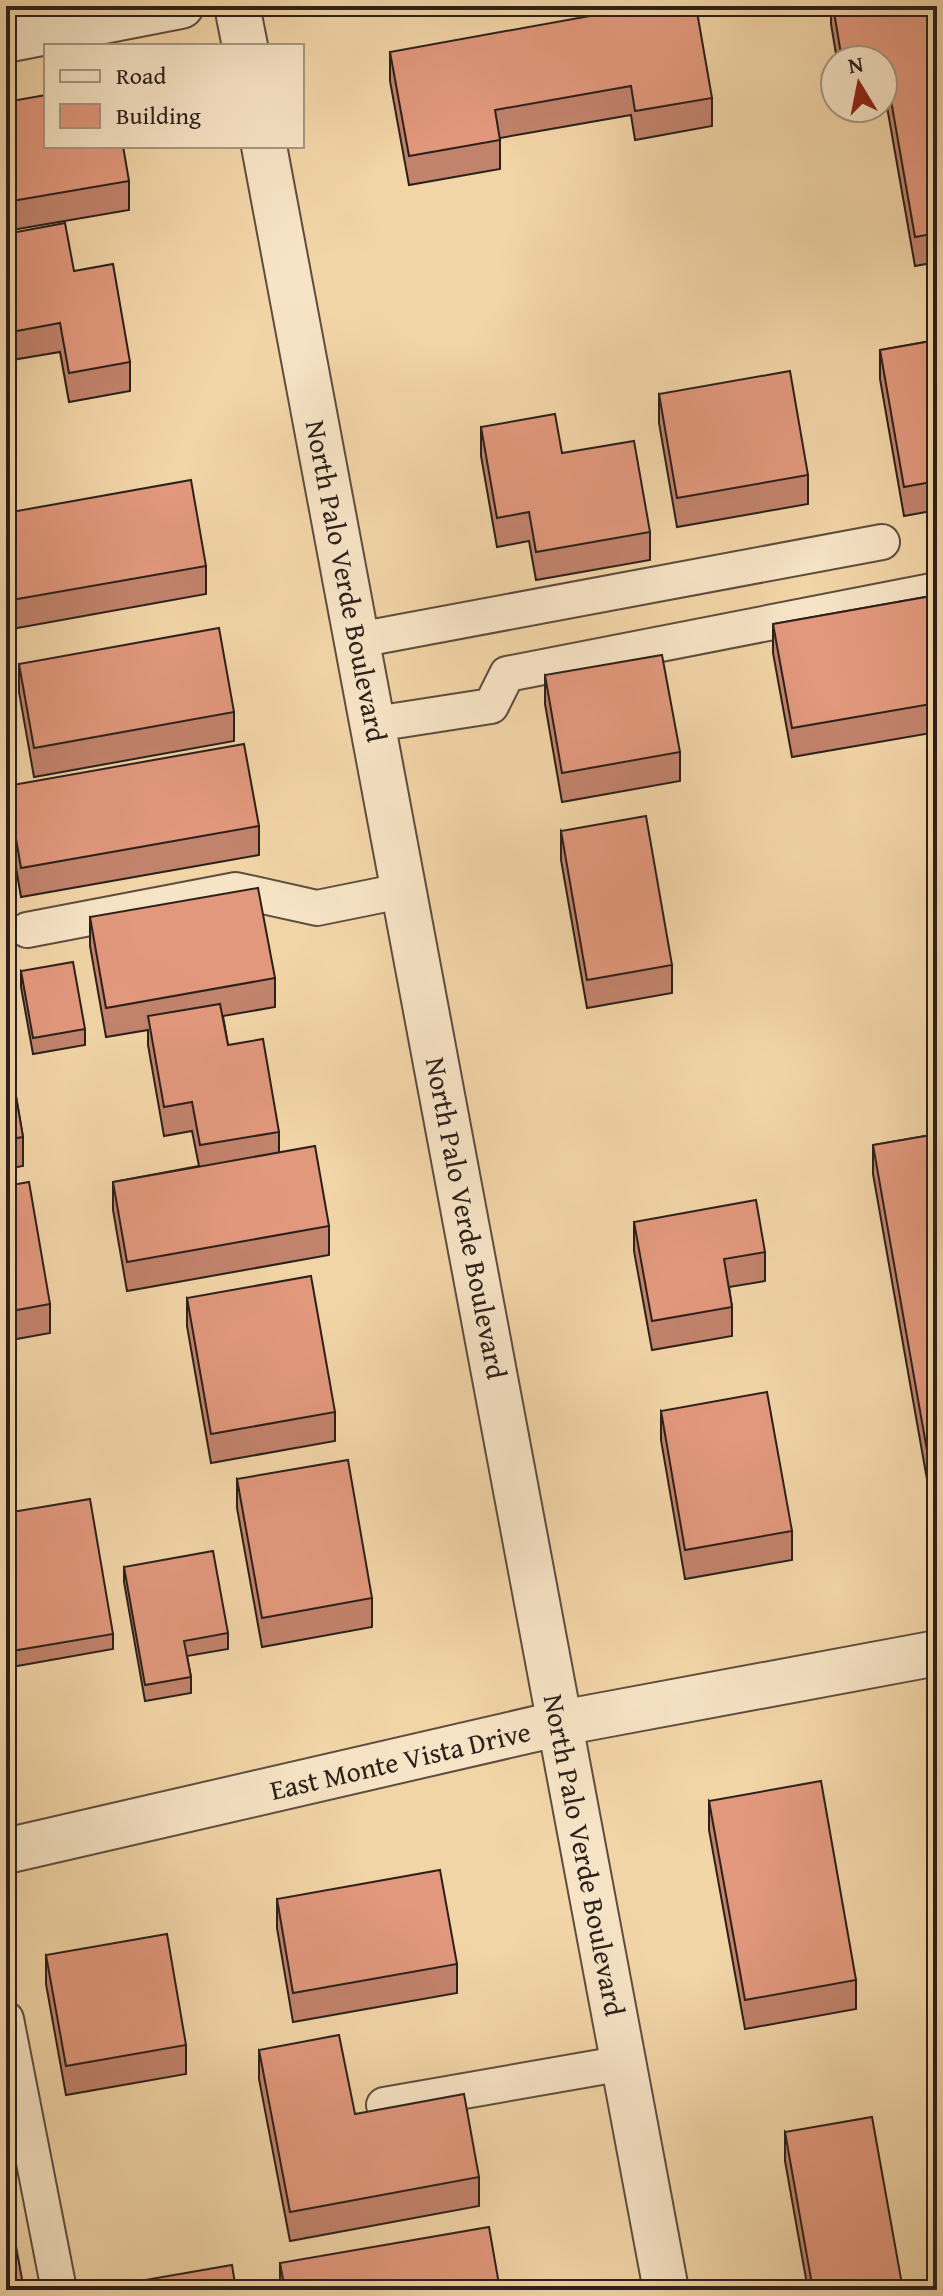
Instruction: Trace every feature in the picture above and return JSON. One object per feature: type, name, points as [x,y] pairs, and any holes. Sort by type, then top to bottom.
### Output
[{"type":"street","points":[[6,40],[181,6]]},
{"type":"street","points":[[237,6],[245,44]]},
{"type":"street","name":"North Palo Verde Boulevard","points":[[264,148],[375,724],[666,2290]]},
{"type":"street","name":"East Monte Vista Drive","points":[[6,1851],[561,1723],[937,1653]]},
{"type":"lane","points":[[358,640],[882,542]]},
{"type":"lane","points":[[375,724],[491,706],[507,674],[937,590]]},
{"type":"lane","points":[[27,930],[236,890],[317,908],[406,890]]},
{"type":"lane","points":[[6,2019],[59,2290]]},
{"type":"lane","points":[[384,2105],[624,2063]]},
{"type":"building","points":[[645,6],[696,6],[712,98],[635,111],[631,86],[495,110],[500,140],[409,156],[390,52]]},
{"type":"building","points":[[833,6],[937,6],[937,233],[915,237],[895,124],[899,124],[899,44],[839,44]]},
{"type":"building","points":[[44,95],[44,148],[123,148],[129,181],[6,202],[6,102]]},
{"type":"building","points":[[65,223],[74,271],[113,264],[130,362],[69,373],[60,323],[6,333],[6,234]]},
{"type":"building","points":[[937,340],[937,481],[904,487],[880,350]]},
{"type":"building","points":[[790,371],[808,475],[677,498],[659,394]]},
{"type":"building","points":[[555,414],[562,453],[634,441],[650,532],[536,552],[529,512],[497,518],[481,427]]},
{"type":"building","points":[[191,480],[206,566],[6,601],[6,513]]},
{"type":"building","points":[[937,595],[937,703],[792,728],[773,624]]},
{"type":"building","points":[[219,628],[234,712],[34,748],[19,664]]},
{"type":"building","points":[[662,655],[680,752],[562,773],[545,675]]},
{"type":"building","points":[[244,744],[259,826],[21,868],[7,786]]},
{"type":"building","points":[[937,749],[937,810],[927,751]]},
{"type":"building","points":[[646,816],[672,965],[587,980],[561,831]]},
{"type":"building","points":[[258,888],[275,978],[106,1008],[90,917]]},
{"type":"building","points":[[73,962],[85,1029],[33,1038],[21,971]]},
{"type":"building","points":[[220,1004],[228,1045],[263,1039],[279,1132],[200,1145],[192,1102],[164,1107],[148,1016]]},
{"type":"building","points":[[6,1038],[23,1137],[6,1140]]},
{"type":"building","points":[[937,1134],[937,1454],[928,1456],[873,1145]]},
{"type":"building","points":[[315,1146],[329,1226],[127,1262],[113,1182]]},
{"type":"building","points":[[29,1182],[50,1304],[6,1312],[6,1186]]},
{"type":"building","points":[[756,1200],[765,1252],[724,1259],[732,1307],[652,1321],[634,1222]]},
{"type":"building","points":[[311,1276],[335,1412],[211,1434],[187,1298]]},
{"type":"building","points":[[767,1392],[792,1531],[685,1550],[661,1411]]},
{"type":"building","points":[[348,1460],[372,1598],[262,1618],[237,1479]]},
{"type":"building","points":[[90,1499],[113,1634],[6,1652],[6,1513]]},
{"type":"building","points":[[213,1551],[228,1633],[184,1641],[191,1677],[145,1685],[124,1567]]},
{"type":"building","points":[[821,1781],[856,1980],[745,2000],[709,1801]]},
{"type":"building","points":[[440,1870],[457,1964],[293,1993],[277,1899]]},
{"type":"building","points":[[167,1934],[186,2045],[66,2066],[46,1955]]},
{"type":"building","points":[[339,2035],[355,2114],[464,2094],[479,2177],[290,2212],[259,2050]]},
{"type":"building","points":[[872,2117],[903,2290],[813,2290],[785,2132]]},
{"type":"building","points":[[6,2192],[24,2290],[6,2290]]},
{"type":"building","points":[[489,2227],[500,2290],[285,2290],[280,2263]]},
{"type":"building","points":[[232,2265],[236,2290],[146,2290],[145,2280]]}]
